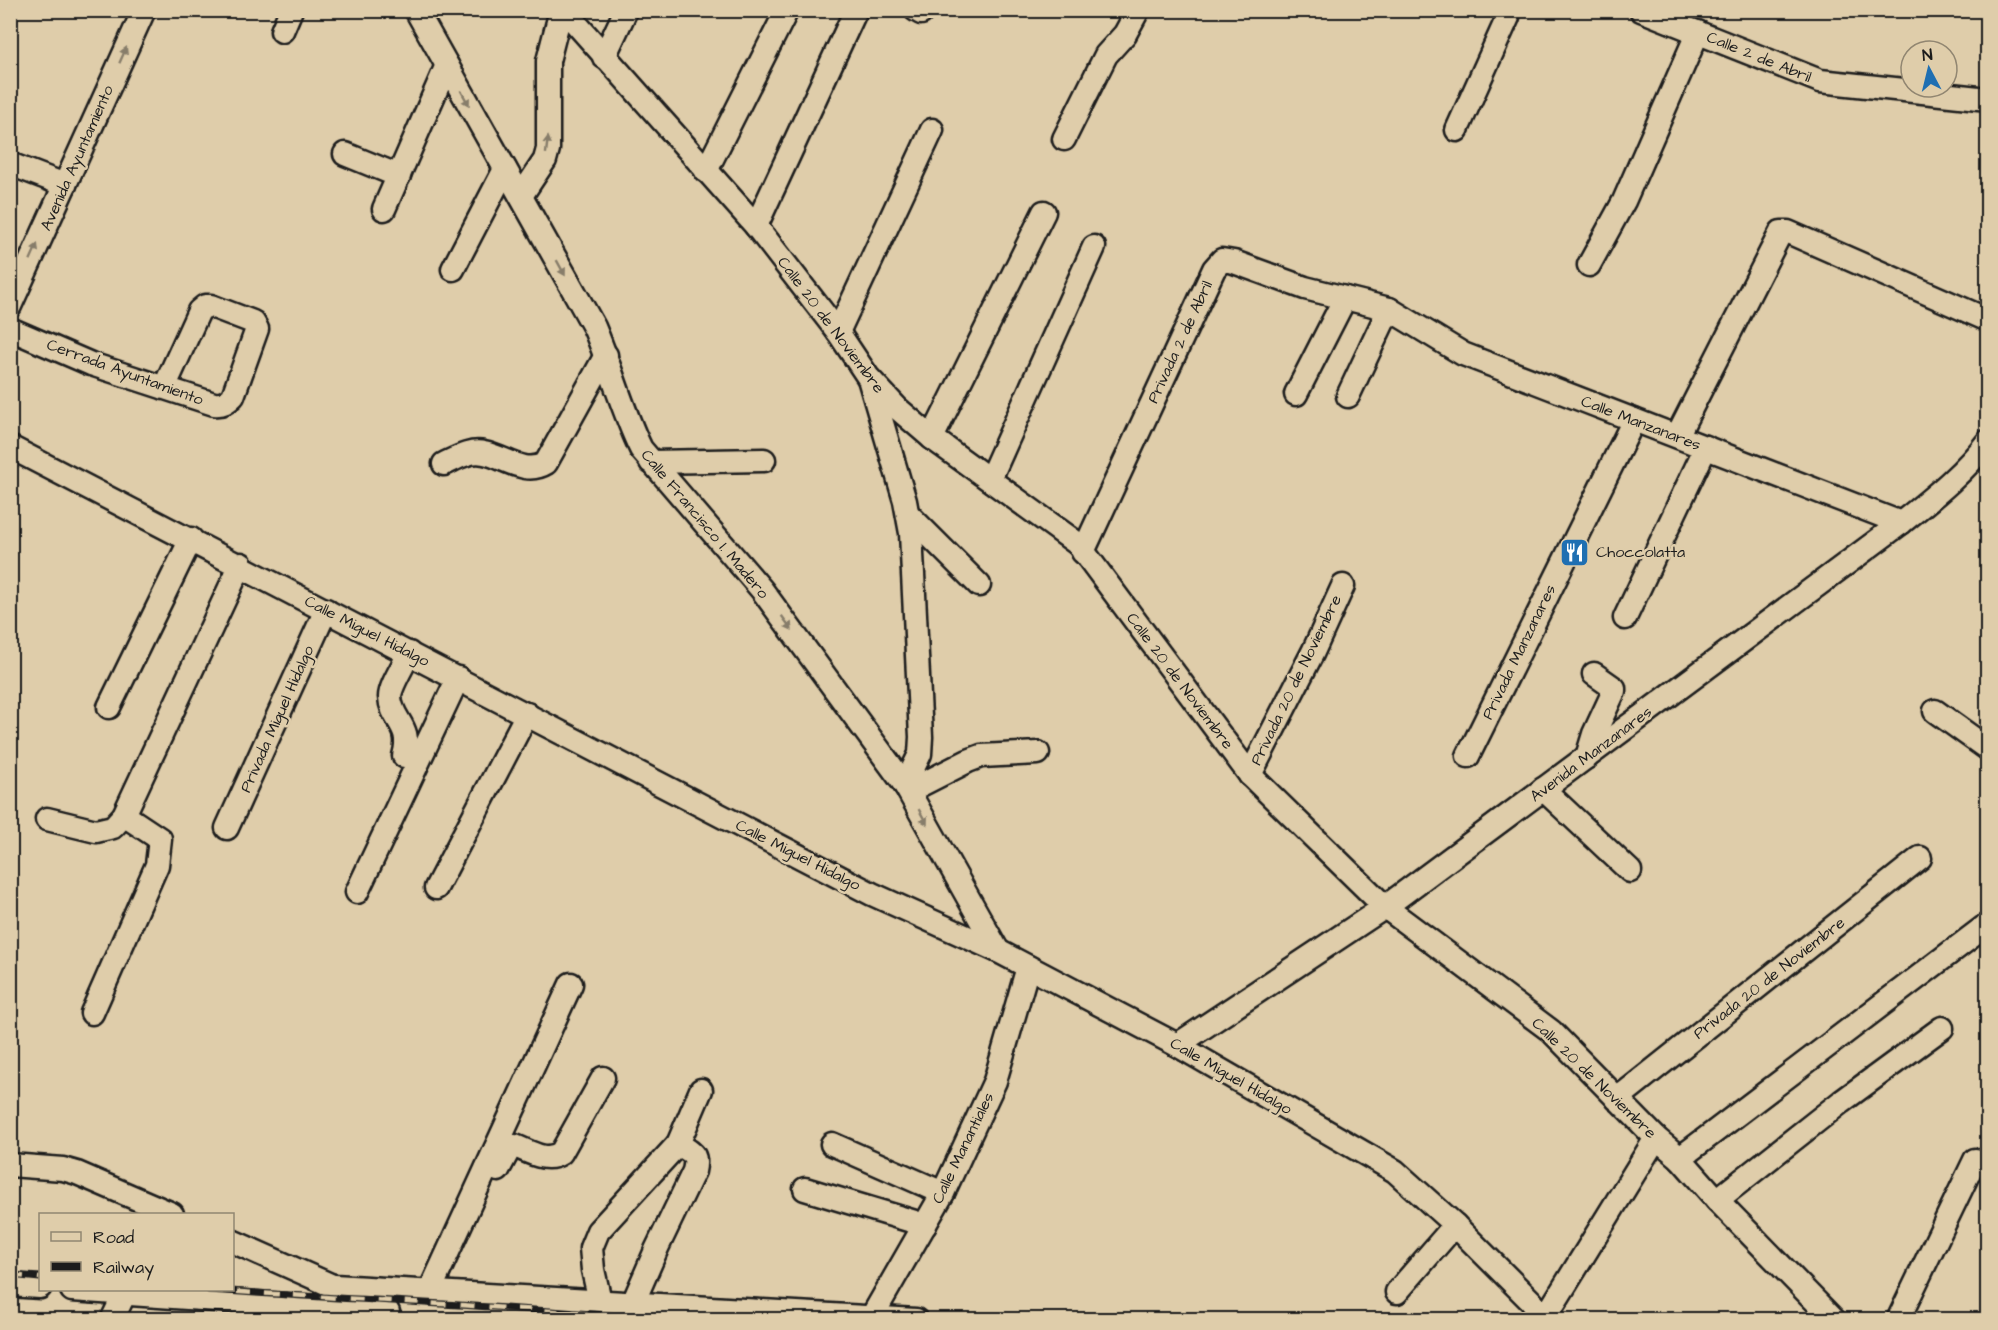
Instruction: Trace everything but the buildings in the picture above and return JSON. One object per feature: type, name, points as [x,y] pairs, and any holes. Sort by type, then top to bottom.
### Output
[{"type":"street","name":"Avenida Ayuntamiento","points":[[10,306],[144,10]]},
{"type":"street","points":[[282,31],[291,10]]},
{"type":"street","name":"Calle Francisco I. Madero","points":[[416,10],[594,327],[630,426],[641,449],[762,590],[907,788],[998,951]]},
{"type":"street","points":[[521,196],[545,160],[548,149],[548,61],[563,10]]},
{"type":"street","name":"Calle 20 de Noviembre","points":[[563,10],[756,226],[838,332],[868,377],[897,408],[932,438],[1067,536],[1083,552],[1250,775],[1385,907],[1551,1031],[1656,1138],[1680,1158],[1717,1200],[1834,1320]]},
{"type":"street","points":[[604,57],[626,10]]},
{"type":"street","points":[[706,171],[787,10]]},
{"type":"street","points":[[756,226],[856,10]]},
{"type":"street","points":[[1064,139],[1106,55],[1125,34],[1138,10]]},
{"type":"street","points":[[1457,130],[1508,17],[1506,10]]},
{"type":"street","name":"Calle 2 de Abril","points":[[1641,10],[1670,15],[1698,32],[1820,81],[1988,99]]},
{"type":"street","points":[[1589,266],[1624,201],[1698,32]]},
{"type":"street","points":[[384,209],[447,65]]},
{"type":"street","points":[[838,332],[932,130]]},
{"type":"street","points":[[345,154],[399,176]]},
{"type":"street","points":[[10,164],[65,185]]},
{"type":"street","points":[[453,269],[505,169]]},
{"type":"street","points":[[932,438],[1044,212]]},
{"type":"street","points":[[1677,436],[1781,232],[1788,232],[1988,320]]},
{"type":"street","points":[[990,479],[1094,247]]},
{"type":"street","name":"Privada 2 de Abril","points":[[1083,552],[1214,269],[1222,260],[1234,262],[1305,288],[1389,309]]},
{"type":"street","points":[[1296,394],[1345,298]]},
{"type":"street","name":"Cerrada Ayuntamiento","points":[[10,329],[92,364],[164,388],[214,404],[227,402],[233,396],[256,325],[211,306],[205,306],[199,311],[164,388]]},
{"type":"street","points":[[1348,396],[1389,309]]},
{"type":"street","name":"Calle Manzanares","points":[[1389,309],[1463,354],[1901,523]]},
{"type":"street","points":[[444,464],[464,454],[483,453],[526,468],[539,468],[546,463],[606,355]]},
{"type":"street","points":[[868,377],[908,514],[911,533],[921,737],[920,754],[907,788]]},
{"type":"street","name":"Privada Manzanares","points":[[1468,756],[1634,420]]},
{"type":"street","name":"Avenida Manzanares","points":[[1177,1045],[1385,907],[1587,757],[1901,523],[1943,489],[1988,441]]},
{"type":"street","name":"Calle Miguel Hidalgo","points":[[10,447],[241,564],[872,894],[998,951],[1177,1045],[1395,1171],[1455,1225],[1531,1301],[1545,1319]]},
{"type":"street","points":[[1625,618],[1706,447]]},
{"type":"street","points":[[651,462],[764,460]]},
{"type":"street","points":[[908,514],[979,585]]},
{"type":"street","points":[[109,707],[191,539]]},
{"type":"street","points":[[46,819],[96,831],[113,827],[124,815],[241,564]]},
{"type":"street","name":"Privada 20 de Noviembre","points":[[1250,775],[1313,652],[1343,586]]},
{"type":"street","name":"Privada Miguel Hidalgo","points":[[227,828],[326,610]]},
{"type":"street","points":[[404,756],[406,737],[390,698],[391,689],[409,653]]},
{"type":"street","points":[[1587,757],[1594,734],[1614,691],[1614,688],[1594,674]]},
{"type":"street","points":[[357,891],[458,678]]},
{"type":"street","points":[[1935,711],[1988,749]]},
{"type":"street","points":[[436,888],[527,714]]},
{"type":"street","points":[[907,788],[981,756],[1038,753]]},
{"type":"street","points":[[1543,789],[1630,871]]},
{"type":"street","points":[[92,1012],[157,865],[160,839],[124,815]]},
{"type":"street","name":"Privada 20 de Noviembre","points":[[1617,1099],[1920,858]]},
{"type":"street","points":[[1680,1158],[1988,924]]},
{"type":"street","name":"Calle Manantiales","points":[[870,1318],[943,1192],[995,1081],[1028,967]]},
{"type":"street","points":[[437,1292],[571,984]]},
{"type":"street","points":[[1717,1200],[1841,1102],[1942,1028]]},
{"type":"street","points":[[437,1292],[507,1151],[511,1146],[515,1146],[546,1158],[554,1158],[561,1153],[603,1078]]},
{"type":"street","points":[[600,1301],[591,1248],[598,1231],[678,1144],[701,1090]]},
{"type":"street","points":[[1545,1319],[1656,1138]]},
{"type":"street","points":[[633,1303],[697,1161],[694,1154],[678,1144]]},
{"type":"street","points":[[832,1144],[943,1192]]},
{"type":"street","points":[[1898,1320],[1975,1160]]},
{"type":"street","points":[[10,1165],[63,1169],[77,1173],[167,1213]]},
{"type":"street","points":[[805,1189],[925,1226]]},
{"type":"street","points":[[1397,1292],[1455,1225]]},
{"type":"street","points":[[234,1242],[396,1316]]},
{"type":"street","points":[[10,1285],[39,1287]]},
{"type":"street","points":[[334,1286],[916,1320]]},
{"type":"street","points":[[90,1291],[396,1316]]},
{"type":"street","points":[[112,1320],[126,1293]]},
{"type":"railway","points":[[10,1275],[39,1278]]},
{"type":"railway","points":[[226,1291],[671,1320]]},
{"type":"place","name":"Choccolatta","points":[[1575,552]]}]
